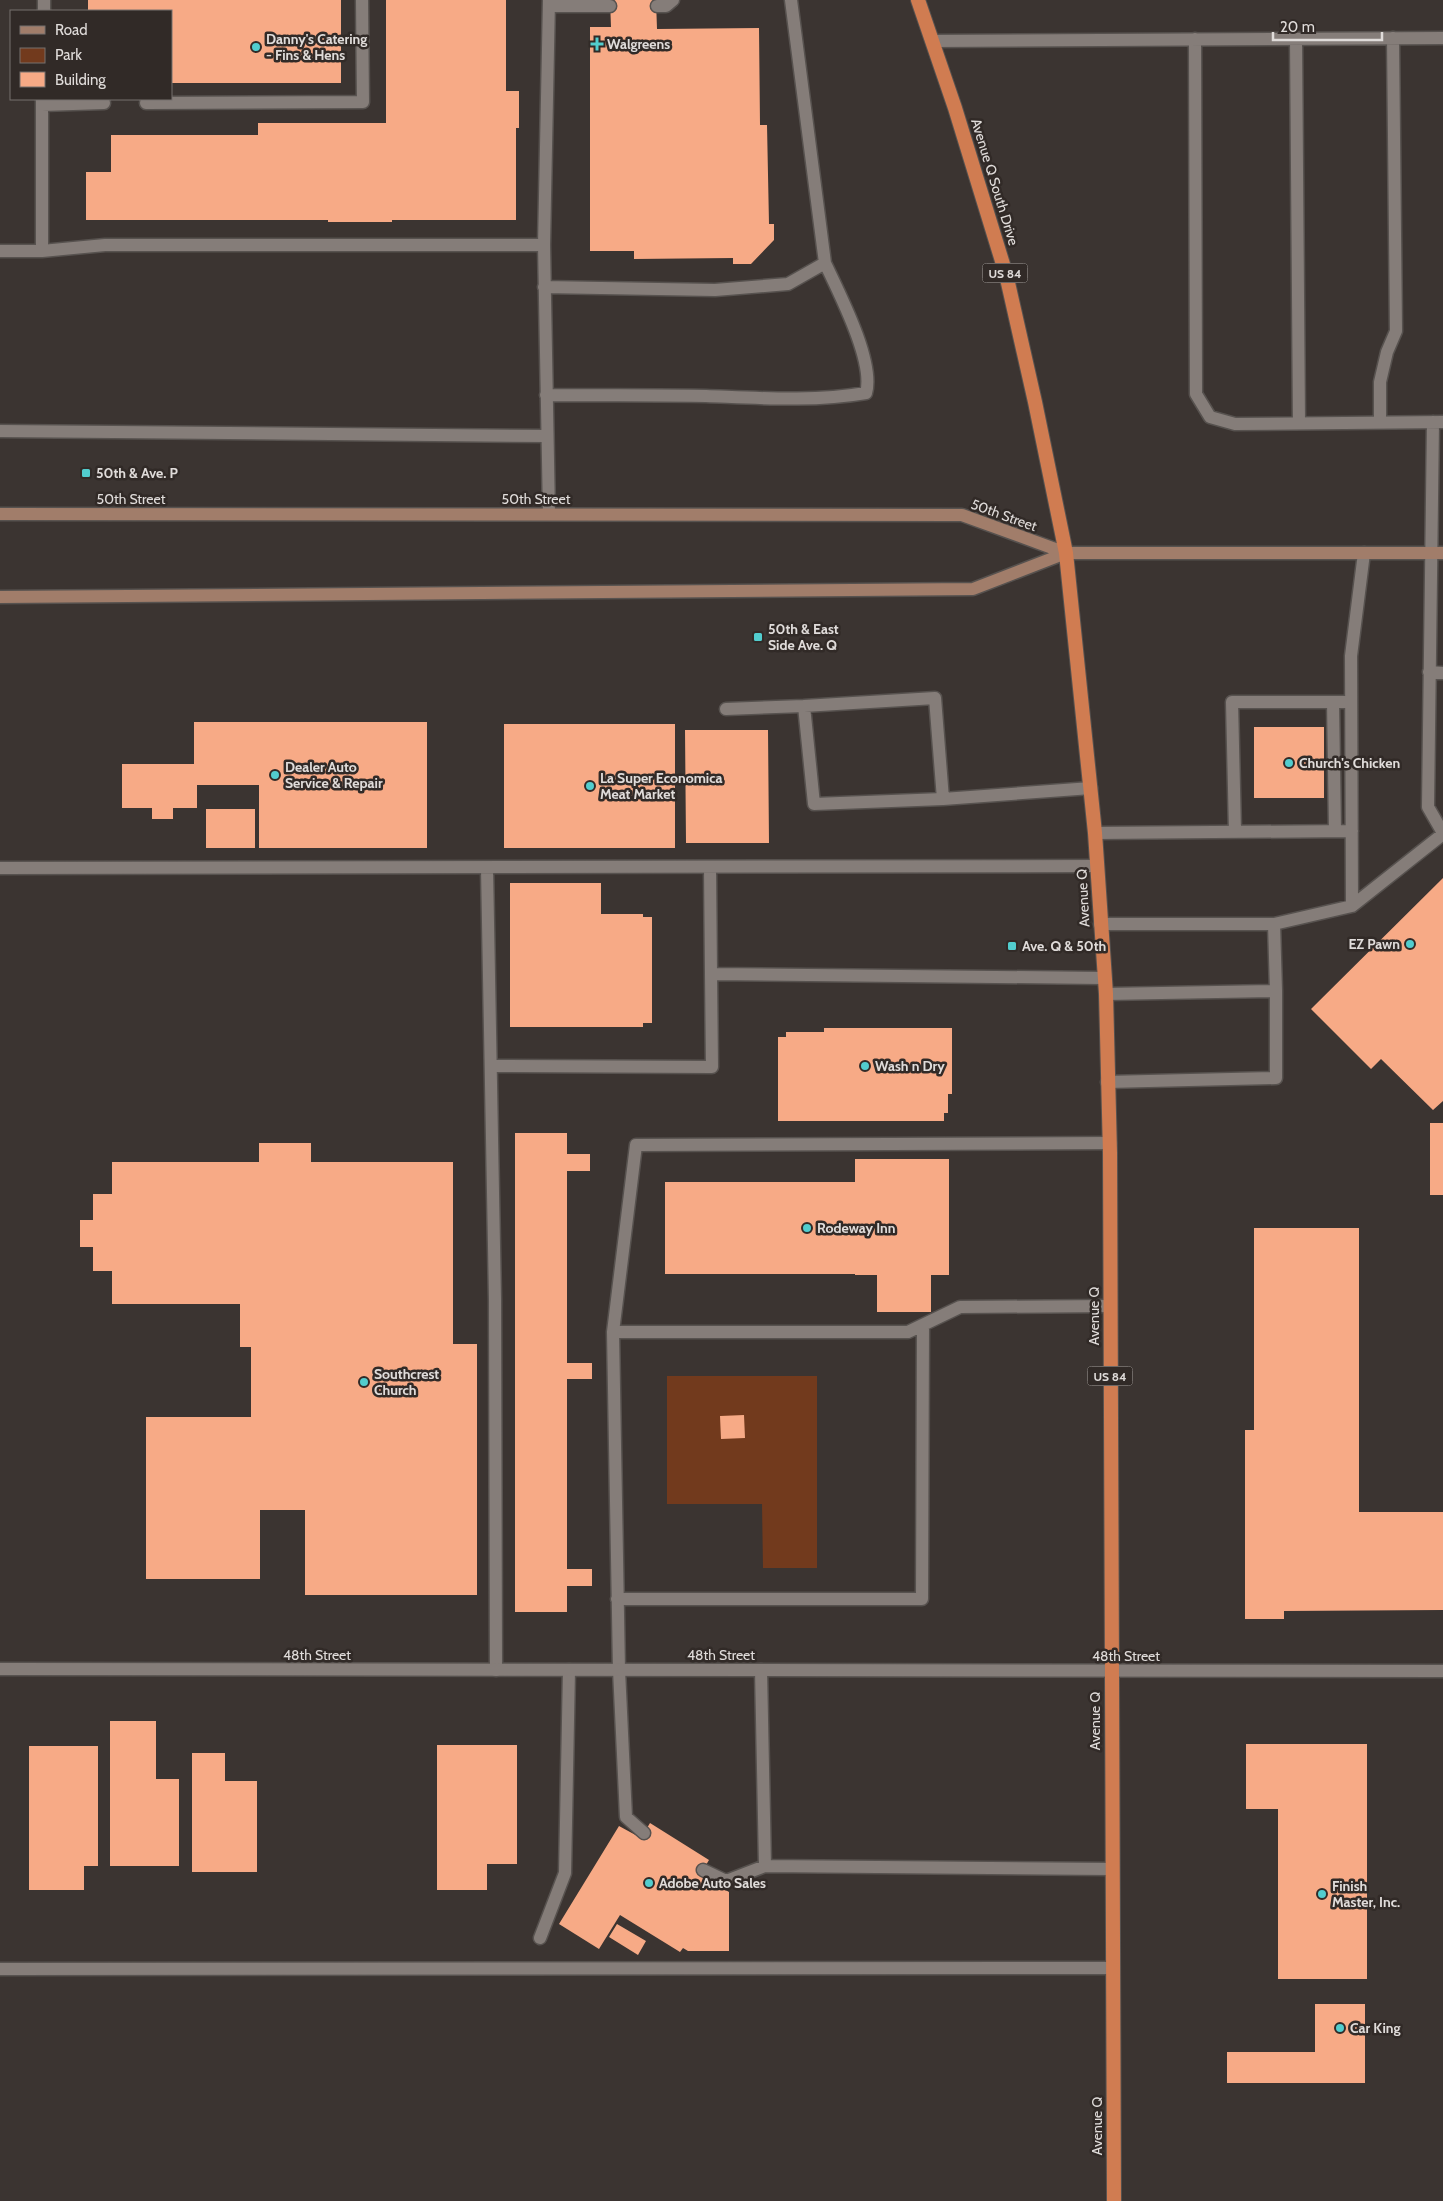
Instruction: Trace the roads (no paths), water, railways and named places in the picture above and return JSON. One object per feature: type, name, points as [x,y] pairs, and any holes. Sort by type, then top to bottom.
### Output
[{"type":"highway","name":"Avenue Q South Drive","points":[[918,0],[1006,274],[1035,402],[1066,554]]},
{"type":"highway","name":"Avenue Q","points":[[1066,554],[1091,788],[1106,994],[1110,1143],[1114,2201]]},
{"type":"main road","name":"50th Street","points":[[0,514],[962,515],[1066,554]]},
{"type":"main road","name":"50th Street","points":[[0,597],[973,589],[1066,554],[1443,553]]},
{"type":"street","points":[[146,103],[363,102],[362,0]]},
{"type":"street","points":[[657,6],[666,6],[673,0]]},
{"type":"street","points":[[546,395],[773,398],[846,396],[866,393],[869,382],[857,334],[825,263],[791,0]]},
{"type":"street","points":[[549,514],[546,436],[544,245],[549,3],[610,6]]},
{"type":"street","points":[[1380,422],[1380,382],[1387,352],[1396,331],[1393,38]]},
{"type":"street","points":[[932,41],[1443,38]]},
{"type":"street","points":[[1100,924],[1274,924],[1352,906],[1443,834],[1428,807],[1430,553],[1438,422],[1235,424],[1210,417],[1196,394],[1195,39]]},
{"type":"street","points":[[1296,39],[1299,423]]},
{"type":"street","points":[[42,251],[42,102],[104,103]]},
{"type":"street","points":[[0,251],[42,251],[106,245],[544,245]]},
{"type":"street","points":[[544,287],[715,290],[770,286],[788,284],[825,263]]},
{"type":"street","points":[[0,431],[546,436]]},
{"type":"street","points":[[1352,906],[1351,656],[1364,553]]},
{"type":"street","points":[[1429,672],[1443,673]]},
{"type":"street","points":[[726,709],[934,698],[943,799]]},
{"type":"street","points":[[1236,832],[1232,702],[1351,702]]},
{"type":"street","points":[[1333,702],[1335,831]]},
{"type":"street","points":[[804,706],[814,804],[943,799],[1091,788]]},
{"type":"street","points":[[1095,833],[1352,831]]},
{"type":"street","points":[[0,868],[1097,866]]},
{"type":"street","points":[[487,868],[495,1300],[496,1670]]},
{"type":"street","points":[[491,1066],[712,1067],[710,868]]},
{"type":"street","points":[[1108,1082],[1276,1078],[1274,924]]},
{"type":"street","points":[[712,974],[1104,978]]},
{"type":"street","points":[[1106,994],[1276,992]]},
{"type":"street","points":[[644,1833],[626,1817],[617,1599],[613,1332],[636,1146],[1110,1143]]},
{"type":"street","points":[[613,1332],[908,1332],[960,1307],[1110,1306]]},
{"type":"street","points":[[617,1599],[922,1599],[923,1325]]},
{"type":"street","name":"48th Street","points":[[0,1669],[1443,1671]]},
{"type":"street","points":[[540,1938],[565,1873],[569,1670]]},
{"type":"street","points":[[760,1670],[764,1866]]},
{"type":"street","points":[[703,1870],[726,1881],[764,1866],[1112,1869]]},
{"type":"street","points":[[0,1969],[1112,1968]]},
{"type":"place","name":"Walgreens","points":[[597,44]]},
{"type":"place","name":"Danny's Catering - Fins & Hens","points":[[256,47]]},
{"type":"place","name":"50th & Ave. P","points":[[86,473]]},
{"type":"place","name":"50th & East Side Ave. Q","points":[[758,637]]},
{"type":"place","name":"Church's Chicken","points":[[1289,763]]},
{"type":"place","name":"Dealer Auto Service & Repair","points":[[275,775]]},
{"type":"place","name":"La Super Economica Meat Market","points":[[590,786]]},
{"type":"place","name":"EZ Pawn","points":[[1410,944]]},
{"type":"place","name":"Ave. Q & 50th","points":[[1012,946]]},
{"type":"place","name":"Wash n Dry","points":[[865,1066]]},
{"type":"place","name":"Rodeway Inn","points":[[807,1228]]},
{"type":"place","name":"Southcrest Church","points":[[364,1382]]},
{"type":"place","name":"Adobe Auto Sales","points":[[649,1883]]},
{"type":"place","name":"Finish Master, Inc.","points":[[1322,1894]]},
{"type":"place","name":"Car King","points":[[1340,2028]]}]
